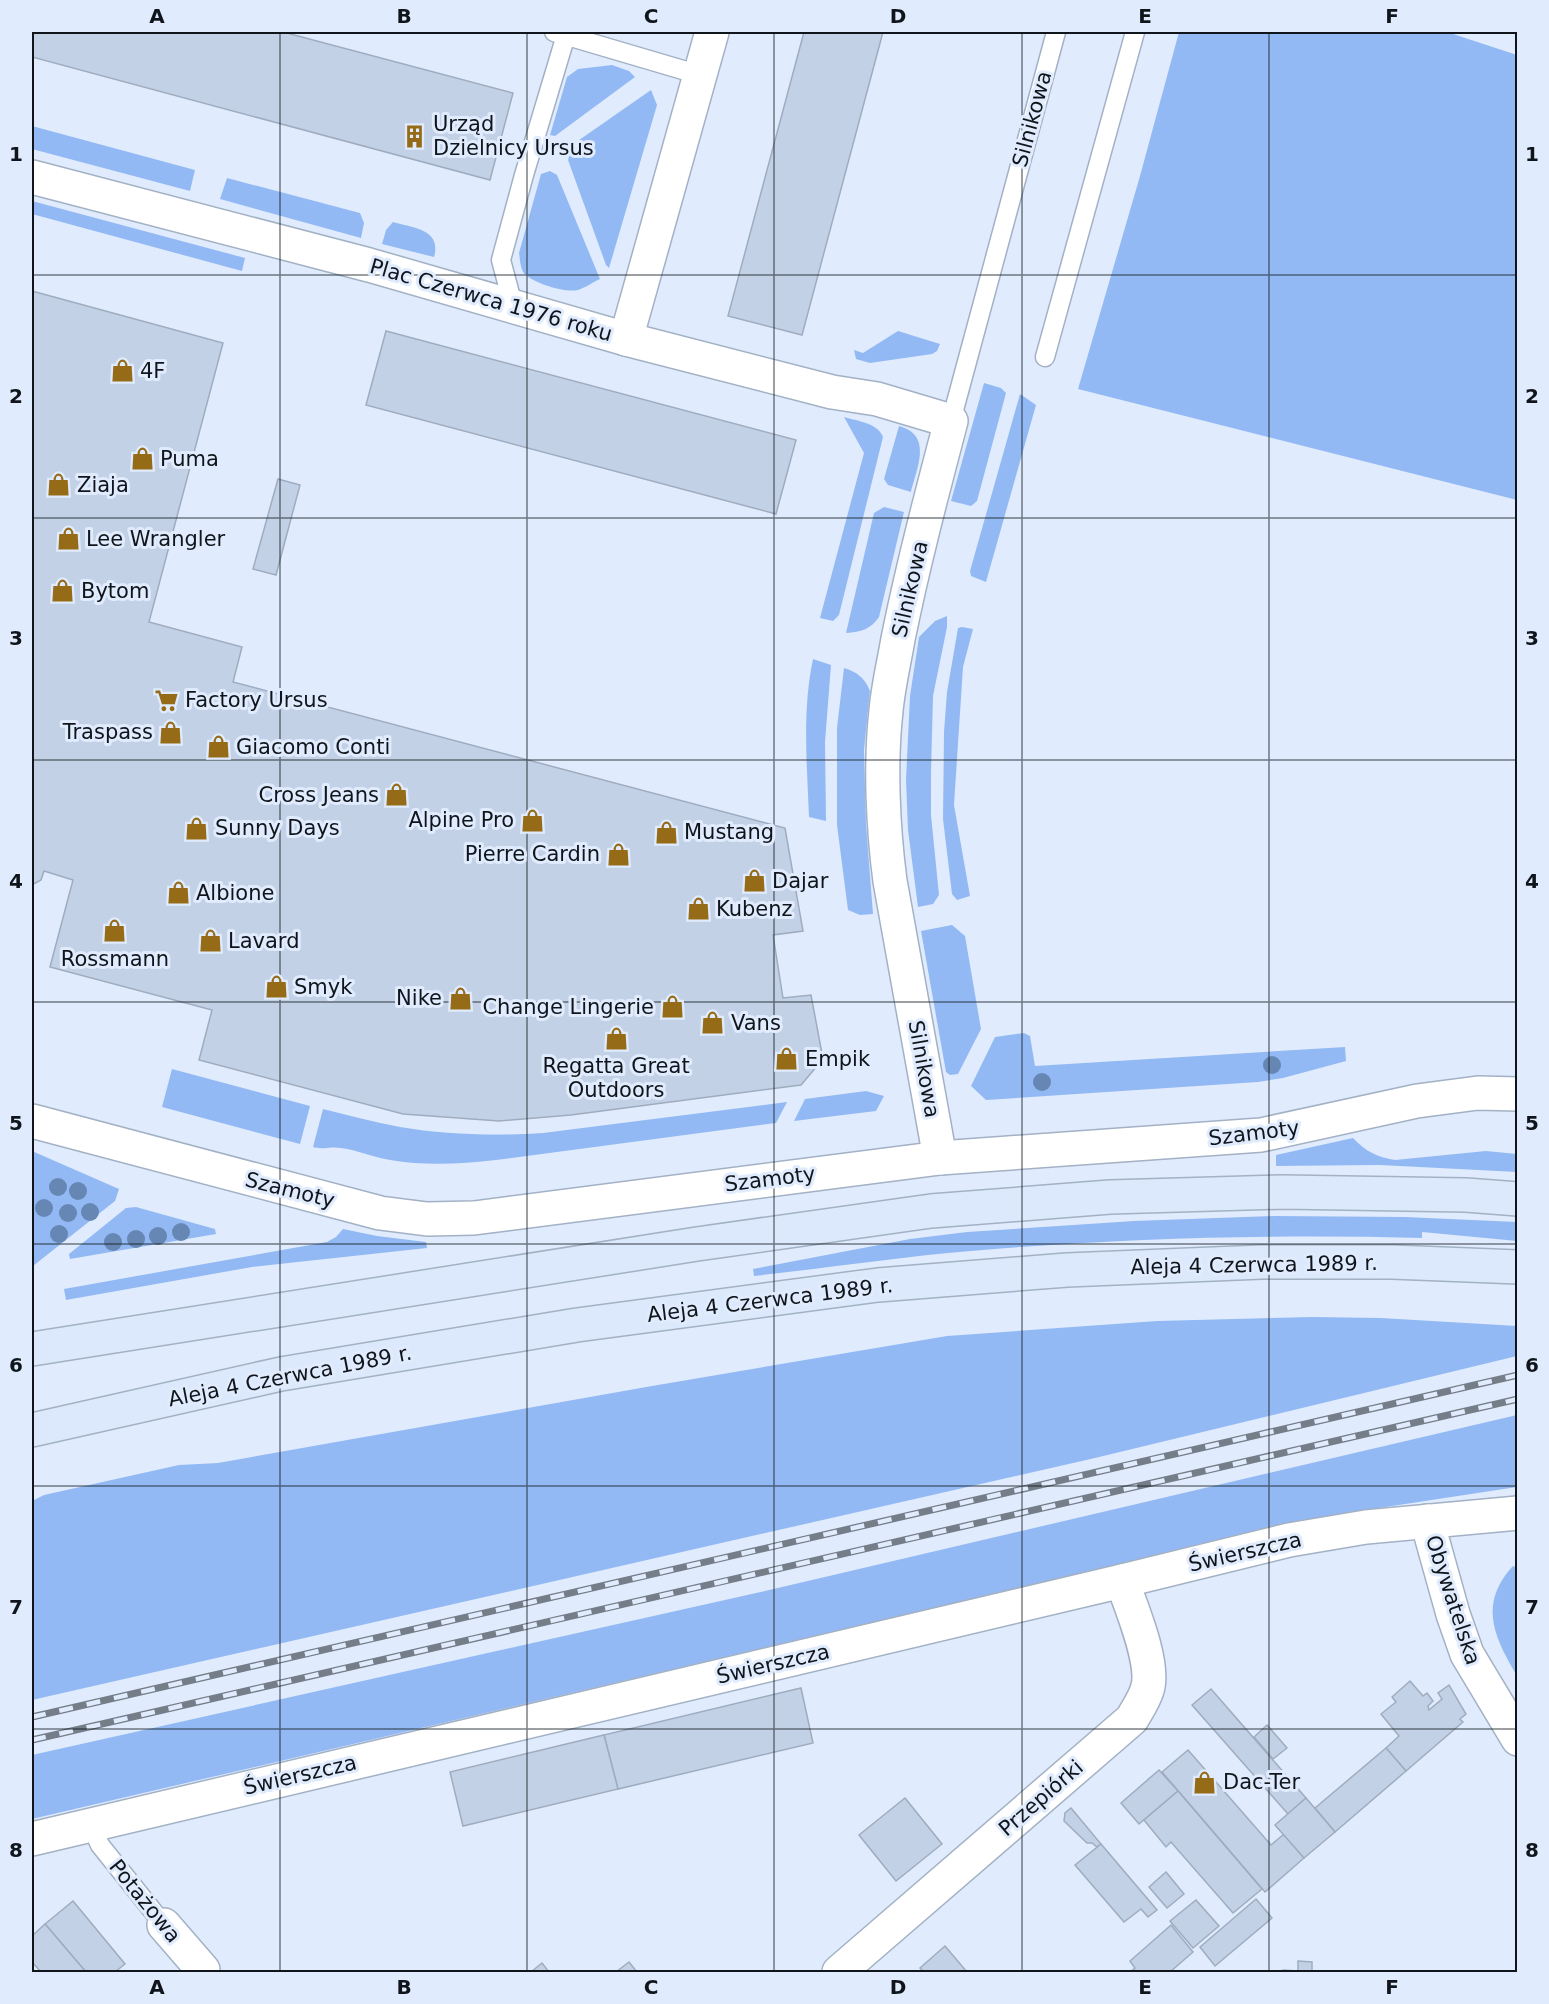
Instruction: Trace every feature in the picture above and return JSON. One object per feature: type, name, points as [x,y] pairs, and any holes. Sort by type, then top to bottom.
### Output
[{"type":"main road","points":[[32,1349],[650,1251],[931,1211],[1110,1197],[1283,1192],[1466,1195],[1518,1199]]},
{"type":"main road","name":"Aleja 4 Czerwca 1989 r.","points":[[32,1430],[281,1374],[577,1325],[878,1285],[1066,1270],[1262,1262],[1392,1262],[1518,1267]]},
{"type":"street","points":[[626,339],[712,32]]},
{"type":"street","name":"Plac Czerwca 1976 roku","points":[[32,177],[369,265],[626,339],[832,392],[877,399],[951,421]]},
{"type":"street","name":"Silnikowa","points":[[940,1158],[890,880],[883,793],[885,712],[910,582],[951,421]]},
{"type":"street","name":"Szamoty","points":[[32,1121],[380,1213],[428,1219],[486,1216],[940,1158],[1261,1135],[1417,1101],[1478,1093],[1518,1094]]},
{"type":"street","name":"Świerszcza","points":[[32,1839],[1289,1540],[1366,1527],[1518,1513]]},
{"type":"street","name":"Obywatelska","points":[[1427,1521],[1453,1614],[1467,1654],[1518,1739]]},
{"type":"street","name":"Przepiórki","points":[[839,1972],[1132,1719],[1148,1688],[1147,1658],[1122,1581]]},
{"type":"street","name":"Potażowa","points":[[164,1926],[203,1970],[200,1972]]},
{"type":"lane","name":"Silnikowa","points":[[951,421],[1056,32]]},
{"type":"lane","points":[[1045,357],[1135,32]]},
{"type":"lane","points":[[513,305],[501,260],[560,33],[700,75]]},
{"type":"lane","name":"Potażowa","points":[[91,1825],[100,1845],[164,1926]]},
{"type":"shaded area","points":[[1179,32],[1447,32],[1517,55],[1517,500],[1078,389]]},
{"type":"shaded area","points":[[612,65],[629,71],[635,77],[555,136],[550,135],[567,77],[578,69]]},
{"type":"shaded area","points":[[651,90],[657,105],[609,268],[568,160],[572,145]]},
{"type":"shaded area","points":[[32,126],[195,170],[190,191],[32,149]]},
{"type":"shaded area","points":[[550,171],[557,175],[600,279],[578,290],[565,290],[533,280],[523,272],[521,265],[519,253],[541,174]]},
{"type":"shaded area","points":[[227,178],[360,213],[364,223],[361,238],[220,199]]},
{"type":"shaded area","points":[[32,201],[245,258],[242,271],[32,214]]},
{"type":"shaded area","points":[[393,222],[417,228],[430,235],[434,241],[434,257],[382,244],[386,230]]},
{"type":"shaded area","points":[[898,331],[940,344],[937,351],[932,354],[870,363],[856,359],[854,350],[863,353]]},
{"type":"shaded area","points":[[984,383],[1001,388],[1006,393],[977,501],[971,506],[951,501]]},
{"type":"shaded area","points":[[1020,394],[1036,405],[986,582],[971,576],[970,571]]},
{"type":"shaded area","points":[[844,417],[872,426],[883,437],[839,615],[833,621],[820,618],[864,453]]},
{"type":"shaded area","points":[[899,426],[910,430],[919,445],[919,463],[911,492],[888,485],[884,479]]},
{"type":"shaded area","points":[[884,507],[904,512],[879,617],[865,629],[846,633],[874,513]]},
{"type":"shaded area","points":[[947,616],[947,627],[933,696],[931,815],[939,895],[933,904],[918,907],[908,830],[906,780],[910,696],[919,637],[935,621]]},
{"type":"shaded area","points":[[958,628],[973,629],[963,667],[954,805],[970,896],[957,900],[952,894],[943,819],[944,732],[947,692]]},
{"type":"shaded area","points":[[813,659],[831,665],[825,742],[826,821],[809,817],[806,718]]},
{"type":"shaded area","points":[[844,668],[860,676],[870,691],[864,750],[866,824],[873,914],[860,915],[848,910],[837,825],[837,728]]},
{"type":"shaded area","points":[[952,925],[965,936],[981,1029],[958,1074],[950,1075],[946,1072],[921,931]]},
{"type":"shaded area","points":[[1024,1033],[1030,1036],[1035,1066],[1345,1047],[1346,1061],[1283,1078],[1258,1082],[986,1100],[971,1086],[995,1037]]},
{"type":"shaded area","points":[[172,1069],[310,1106],[300,1144],[162,1107]]},
{"type":"shaded area","points":[[866,1091],[884,1096],[876,1111],[794,1121],[805,1099]]},
{"type":"shaded area","points":[[787,1102],[776,1123],[483,1161],[443,1164],[416,1163],[390,1160],[341,1148],[313,1147],[323,1109],[418,1130],[507,1134],[543,1133]]},
{"type":"shaded area","points":[[1353,1138],[1372,1153],[1395,1160],[1486,1151],[1517,1154],[1517,1172],[1380,1165],[1276,1166],[1276,1155]]},
{"type":"shaded area","points":[[32,1151],[119,1189],[115,1201],[33,1266]]},
{"type":"shaded area","points":[[136,1207],[215,1229],[216,1234],[70,1259],[69,1254],[126,1208]]},
{"type":"shaded area","points":[[1275,1216],[1405,1217],[1517,1222],[1517,1241],[1422,1232],[1422,1238],[1252,1237],[1140,1240],[944,1253],[754,1276],[753,1269],[910,1239],[967,1232],[1134,1221]]},
{"type":"shaded area","points":[[343,1229],[426,1242],[427,1248],[252,1267],[66,1300],[64,1289],[327,1242]]},
{"type":"shaded area","points":[[1313,1317],[1381,1318],[1517,1326],[1517,1356],[1095,1458],[32,1700],[32,1501],[44,1495],[179,1465],[218,1463],[947,1336],[1157,1321]]},
{"type":"shaded area","points":[[1517,1415],[1517,1487],[1333,1515],[32,1819],[32,1755],[765,1591]]},
{"type":"shaded area","points":[[1513,1566],[1518,1568],[1517,1676],[1502,1648],[1493,1621],[1496,1594],[1502,1580]]},
{"type":"building","name":"Urząd Dzielnicy Ursus","points":[[32,32],[283,32],[513,93],[490,180],[32,57]]},
{"type":"building","points":[[804,32],[883,32],[802,335],[728,316]]},
{"type":"building","name":"Factory Ursus","points":[[32,291],[223,343],[149,622],[242,647],[233,682],[785,828],[803,931],[773,935],[783,998],[811,995],[823,1059],[801,1085],[571,1115],[499,1121],[403,1114],[199,1060],[212,1010],[50,967],[73,880],[44,871],[41,880],[32,885]]},
{"type":"building","points":[[386,331],[796,440],[776,514],[366,405]]},
{"type":"building","points":[[278,479],[300,485],[276,575],[253,569]]},
{"type":"building","points":[[1410,1681],[1423,1696],[1427,1693],[1433,1701],[1428,1706],[1429,1710],[1442,1699],[1438,1693],[1449,1685],[1466,1714],[1460,1719],[1463,1722],[1406,1771],[1386,1748],[1399,1736],[1381,1714],[1396,1702],[1392,1697]]},
{"type":"building","points":[[801,1688],[813,1743],[618,1789],[604,1735]]},
{"type":"building","points":[[1211,1689],[1306,1798],[1288,1814],[1192,1705]]},
{"type":"building","points":[[1267,1725],[1287,1748],[1273,1759],[1254,1737]]},
{"type":"building","points":[[604,1735],[618,1789],[463,1826],[450,1772]]},
{"type":"building","points":[[1386,1748],[1406,1771],[1335,1832],[1315,1808]]},
{"type":"building","points":[[1188,1750],[1271,1845],[1284,1834],[1304,1858],[1265,1892],[1162,1772]]},
{"type":"building","points":[[1159,1770],[1178,1791],[1139,1824],[1121,1803]]},
{"type":"building","points":[[1178,1791],[1262,1889],[1233,1913],[1171,1842],[1166,1847],[1144,1820]]},
{"type":"building","points":[[905,1798],[942,1844],[896,1881],[859,1835]]},
{"type":"building","points":[[1306,1798],[1335,1832],[1304,1858],[1275,1825]]},
{"type":"building","points":[[1071,1808],[1101,1844],[1097,1847],[1092,1843],[1087,1843],[1064,1821],[1065,1813]]},
{"type":"building","points":[[1101,1844],[1157,1910],[1148,1917],[1141,1909],[1124,1922],[1075,1865]]},
{"type":"building","points":[[1166,1872],[1184,1894],[1167,1908],[1149,1887]]},
{"type":"building","points":[[1256,1899],[1272,1918],[1215,1966],[1200,1947]]},
{"type":"building","points":[[1196,1900],[1219,1926],[1193,1948],[1170,1921]]},
{"type":"building","points":[[73,1901],[125,1964],[115,1972],[86,1972],[45,1924]]},
{"type":"building","points":[[45,1924],[86,1972],[41,1972],[32,1962],[32,1936]]},
{"type":"building","points":[[1171,1925],[1193,1952],[1170,1972],[1130,1972],[1135,1968],[1130,1961]]},
{"type":"building","points":[[945,1946],[967,1972],[924,1972],[920,1968]]},
{"type":"building","points":[[1298,1961],[1312,1962],[1312,1972],[1283,1972],[1283,1970],[1298,1971]]},
{"type":"building","points":[[629,1962],[637,1972],[616,1972]]},
{"type":"building","points":[[542,1963],[549,1972],[531,1972]]},
{"type":"railway","points":[[32,1717],[1518,1375]]},
{"type":"railway","points":[[32,1740],[1518,1399]]},
{"type":"place","name":"Urząd Dzielnicy Ursus","points":[[415,136]]},
{"type":"place","name":"4F","points":[[122,371]]},
{"type":"place","name":"Puma","points":[[142,459]]},
{"type":"place","name":"Ziaja","points":[[59,485]]},
{"type":"place","name":"Lee Wrangler","points":[[68,539]]},
{"type":"place","name":"Bytom","points":[[63,591]]},
{"type":"place","name":"Factory Ursus","points":[[167,700]]},
{"type":"place","name":"Traspass","points":[[171,732]]},
{"type":"place","name":"Giacomo Conti","points":[[218,747]]},
{"type":"place","name":"Cross Jeans","points":[[397,795]]},
{"type":"place","name":"Alpine Pro","points":[[532,820]]},
{"type":"place","name":"Sunny Days","points":[[197,828]]},
{"type":"place","name":"Mustang","points":[[666,832]]},
{"type":"place","name":"Pierre Cardin","points":[[618,854]]},
{"type":"place","name":"Dajar","points":[[754,881]]},
{"type":"place","name":"Albione","points":[[178,893]]},
{"type":"place","name":"Kubenz","points":[[698,909]]},
{"type":"place","name":"Rossmann","points":[[115,931]]},
{"type":"place","name":"Lavard","points":[[210,941]]},
{"type":"place","name":"Smyk","points":[[276,987]]},
{"type":"place","name":"Nike","points":[[460,998]]},
{"type":"place","name":"Change Lingerie","points":[[672,1007]]},
{"type":"place","name":"Vans","points":[[713,1023]]},
{"type":"place","name":"Regatta Great Outdoors","points":[[616,1038]]},
{"type":"place","name":"Empik","points":[[787,1059]]},
{"type":"place","name":"Dac-Ter","points":[[1205,1782]]}]
